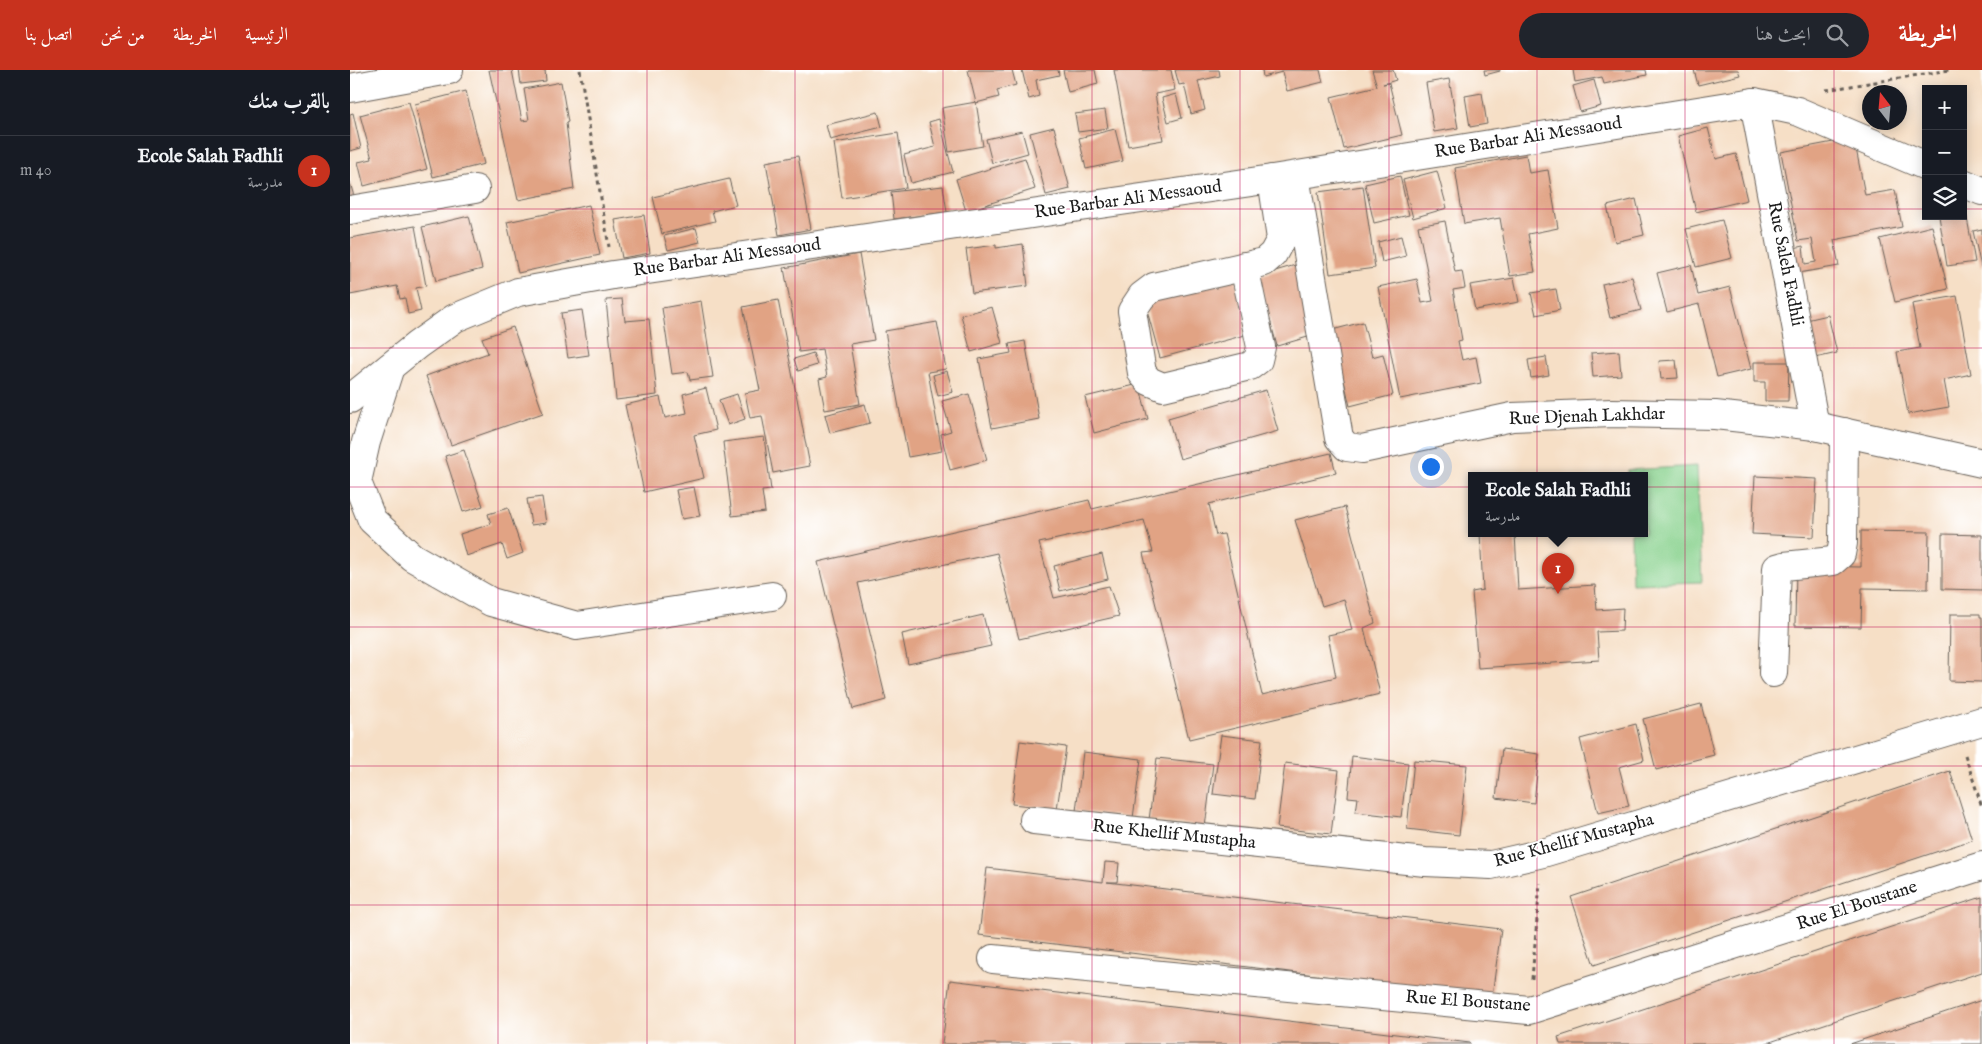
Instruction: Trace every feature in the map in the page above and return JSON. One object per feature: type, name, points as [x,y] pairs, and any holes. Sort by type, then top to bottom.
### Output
[{"type":"street","points":[[350,88],[449,70]]},
{"type":"street","name":"Rue Barbar Ali Messaoud","points":[[350,399],[455,318],[518,292],[613,275],[1283,177],[1754,102],[1797,111],[1922,164]]},
{"type":"street","name":"Rue Saleh Fadhli","points":[[1754,102],[1815,426]]},
{"type":"street","points":[[1244,266],[1261,348],[1258,360],[1250,366],[1163,387],[1149,381],[1142,373],[1132,311],[1142,296],[1154,287],[1244,266],[1264,262],[1273,254],[1281,239],[1283,177]]},
{"type":"street","name":"Rue Djenah Lakhdar","points":[[1283,177],[1339,438],[1347,447],[1362,449],[1512,417],[1612,413],[1715,414],[1815,426],[1982,463]]},
{"type":"street","points":[[1967,185],[1982,191]]},
{"type":"street","points":[[350,210],[474,189]]},
{"type":"street","points":[[390,367],[366,442],[358,482],[372,520],[412,557],[491,602],[577,626],[772,596]]},
{"type":"street","points":[[1773,673],[1777,568],[1833,561],[1841,554],[1843,543],[1844,432]]},
{"type":"street","name":"Rue Khellif Mustapha","points":[[1034,820],[1425,862],[1491,865],[1543,853],[1982,720]]},
{"type":"street","name":"Rue El Boustane","points":[[994,959],[1529,1010],[1982,866]]},
{"type":"path","points":[[580,70],[613,275]]},
{"type":"path","points":[[1822,90],[1949,70]]},
{"type":"path","points":[[1956,729],[1982,807]]},
{"type":"path","points":[[1529,1010],[1543,853]]},
{"type":"green space","points":[[1697,466],[1702,582],[1632,584],[1631,537],[1648,537],[1648,472],[1628,472],[1628,470]]},
{"type":"building","points":[[489,70],[512,70],[522,121],[529,120],[524,89],[561,82],[568,122],[566,123],[574,189],[518,200]]},
{"type":"building","points":[[519,70],[545,70],[546,81],[521,84]]},
{"type":"building","points":[[968,70],[1012,70],[1016,85],[997,90],[999,97],[976,103]]},
{"type":"building","points":[[1022,70],[1058,70],[1059,75],[1036,80],[1039,96],[1029,99]]},
{"type":"building","points":[[1063,70],[1095,70],[1098,84],[1068,92]]},
{"type":"building","points":[[1114,70],[1171,70],[1175,90],[1155,94],[1163,140],[1128,146]]},
{"type":"building","points":[[1175,70],[1219,70],[1220,76],[1198,81],[1205,110],[1191,114],[1184,84],[1179,85]]},
{"type":"building","points":[[1262,70],[1320,70],[1323,82],[1287,91],[1282,72],[1263,77]]},
{"type":"building","points":[[1372,70],[1393,70],[1396,80],[1383,84],[1389,83],[1402,135],[1344,149],[1331,97],[1377,86]]},
{"type":"building","points":[[1484,70],[1500,70],[1500,71],[1485,75]]},
{"type":"building","points":[[1573,70],[1646,70],[1647,75],[1604,84],[1602,77],[1575,82]]},
{"type":"building","points":[[1694,70],[1738,70],[1740,75],[1698,85]]},
{"type":"building","points":[[1449,79],[1458,128],[1434,132],[1426,83]]},
{"type":"building","points":[[1594,80],[1601,106],[1580,112],[1573,86]]},
{"type":"building","points":[[466,91],[484,164],[433,177],[415,104]]},
{"type":"building","points":[[1482,93],[1487,124],[1470,127],[1465,96]]},
{"type":"building","points":[[1176,94],[1182,118],[1168,122],[1162,98]]},
{"type":"building","points":[[409,102],[427,169],[364,186],[358,162],[372,159],[360,115]]},
{"type":"building","points":[[976,102],[983,146],[949,152],[942,108]]},
{"type":"building","points":[[1105,110],[1108,128],[1078,132],[1075,114]]},
{"type":"building","points":[[878,112],[882,127],[830,140],[826,125]]},
{"type":"building","points":[[353,113],[361,148],[350,151],[350,114]]},
{"type":"building","points":[[939,119],[953,172],[911,183],[904,155],[935,147],[929,122]]},
{"type":"building","points":[[1054,127],[1070,189],[1046,195],[1030,133]]},
{"type":"building","points":[[1708,128],[1716,159],[1736,154],[1747,200],[1696,212],[1678,136]]},
{"type":"building","points":[[1115,129],[1123,161],[1086,169],[1079,138]]},
{"type":"building","points":[[1022,131],[1028,153],[992,163],[986,139]]},
{"type":"building","points":[[898,133],[906,188],[842,198],[834,143]]},
{"type":"building","points":[[1854,138],[1865,195],[1895,190],[1902,227],[1834,240],[1839,266],[1793,274],[1789,249],[1803,246],[1805,264],[1816,262],[1812,239],[1798,241],[1781,152]]},
{"type":"building","points":[[1526,155],[1529,173],[1548,170],[1558,228],[1528,234],[1535,272],[1510,276],[1500,218],[1464,224],[1455,168]]},
{"type":"building","points":[[798,156],[811,229],[779,235],[766,162]]},
{"type":"building","points":[[1025,158],[1035,189],[966,211],[956,179]]},
{"type":"building","points":[[1437,171],[1447,208],[1413,218],[1403,180]]},
{"type":"building","points":[[1400,176],[1409,215],[1374,223],[1365,184]]},
{"type":"building","points":[[729,179],[736,205],[712,211],[715,221],[662,234],[653,197]]},
{"type":"building","points":[[350,182],[356,204],[350,205]]},
{"type":"building","points":[[943,186],[947,212],[894,219],[891,192]]},
{"type":"building","points":[[1363,186],[1375,268],[1330,274],[1318,192]]},
{"type":"building","points":[[1636,199],[1644,235],[1615,242],[1607,206]]},
{"type":"building","points":[[589,205],[600,255],[518,273],[507,222]]},
{"type":"building","points":[[644,215],[650,253],[622,258],[615,220]]},
{"type":"building","points":[[469,216],[482,269],[436,281],[422,227]]},
{"type":"building","points":[[1967,218],[1975,262],[1947,266],[1940,220],[1967,220]]},
{"type":"building","points":[[1722,220],[1732,258],[1696,267],[1686,229]]},
{"type":"building","points":[[1445,221],[1455,272],[1462,271],[1465,288],[1453,290],[1462,340],[1458,341],[1462,360],[1476,357],[1481,383],[1400,399],[1378,287],[1417,279],[1422,303],[1433,301],[1418,226]]},
{"type":"building","points":[[415,226],[426,286],[416,288],[421,311],[408,314],[405,298],[400,299],[397,286],[350,295],[350,238]]},
{"type":"building","points":[[1932,226],[1948,289],[1895,302],[1880,239]]},
{"type":"building","points":[[696,228],[700,242],[668,250],[664,236]]},
{"type":"building","points":[[1982,229],[1982,267],[1981,267],[1973,231]]},
{"type":"building","points":[[1401,236],[1406,256],[1382,262],[1378,242]]},
{"type":"building","points":[[1023,244],[1028,286],[972,293],[966,249],[996,245],[996,248]]},
{"type":"building","points":[[859,254],[874,340],[850,344],[860,404],[825,410],[819,379],[827,377],[822,349],[799,352],[784,268]]},
{"type":"building","points":[[1299,264],[1318,334],[1277,346],[1258,276]]},
{"type":"building","points":[[1691,265],[1698,295],[1730,287],[1751,369],[1717,377],[1699,304],[1667,312],[1657,273]]},
{"type":"building","points":[[1632,277],[1641,310],[1610,318],[1602,284]]},
{"type":"building","points":[[1514,278],[1519,302],[1475,310],[1470,285]]},
{"type":"building","points":[[1235,279],[1249,334],[1160,358],[1145,303]]},
{"type":"building","points":[[1556,289],[1560,310],[1536,315],[1531,293]]},
{"type":"building","points":[[1957,296],[1971,374],[1944,380],[1949,407],[1908,414],[1897,352],[1920,348],[1912,304]]},
{"type":"building","points":[[622,299],[625,321],[649,319],[657,395],[616,400],[606,300]]},
{"type":"building","points":[[778,300],[810,466],[773,473],[762,416],[750,418],[745,393],[760,390],[743,307]]},
{"type":"building","points":[[701,301],[713,377],[690,380],[688,372],[672,374],[662,308]]},
{"type":"building","points":[[992,307],[1002,343],[971,352],[961,315]]},
{"type":"building","points":[[582,310],[589,355],[568,358],[561,313]]},
{"type":"building","points":[[1828,315],[1837,353],[1811,359],[1802,321]]},
{"type":"building","points":[[937,322],[946,369],[928,372],[942,451],[908,457],[885,331]]},
{"type":"building","points":[[1363,322],[1372,357],[1383,354],[1393,395],[1350,406],[1332,330]]},
{"type":"building","points":[[513,327],[543,413],[451,445],[426,376],[488,353],[482,338]]},
{"type":"building","points":[[1025,341],[1039,419],[992,428],[979,359],[1011,353],[1009,344]]},
{"type":"building","points":[[1619,351],[1621,375],[1593,377],[1591,353]]},
{"type":"building","points":[[813,353],[817,365],[798,371],[794,359]]},
{"type":"building","points":[[1546,357],[1549,375],[1531,378],[1528,360]]},
{"type":"building","points":[[1676,360],[1678,378],[1661,379],[1659,361]]},
{"type":"building","points":[[1754,362],[1789,362],[1788,401],[1765,401],[1765,382],[1754,382]]},
{"type":"building","points":[[947,371],[953,392],[938,396],[933,375]]},
{"type":"building","points":[[1139,384],[1148,419],[1094,433],[1085,397]]},
{"type":"building","points":[[706,388],[716,430],[694,435],[704,478],[644,492],[625,405],[660,397],[665,418],[687,413],[683,394]]},
{"type":"building","points":[[1266,390],[1278,431],[1180,459],[1168,418]]},
{"type":"building","points":[[737,394],[745,419],[728,425],[719,400]]},
{"type":"building","points":[[969,394],[987,460],[950,470],[941,434],[951,431],[942,401]]},
{"type":"building","points":[[865,404],[870,423],[830,433],[825,415]]},
{"type":"building","points":[[764,437],[771,490],[762,491],[765,512],[732,516],[723,442]]},
{"type":"building","points":[[464,450],[483,506],[463,512],[445,456]]},
{"type":"building","points":[[1331,453],[1336,473],[1209,504],[1216,535],[1224,534],[1262,695],[1336,677],[1328,635],[1352,630],[1344,599],[1322,606],[1295,520],[1345,507],[1375,623],[1364,628],[1380,694],[1189,739],[1143,553],[1153,552],[1144,520],[1039,543],[1054,598],[1109,586],[1119,616],[1019,639],[997,553],[858,583],[886,700],[853,709],[818,562],[1089,500],[1092,509]]},
{"type":"building","points":[[1755,476],[1817,479],[1814,537],[1752,534]]},
{"type":"building","points":[[694,487],[700,516],[682,519],[676,490]]},
{"type":"building","points":[[542,497],[546,523],[531,525],[527,499]]},
{"type":"building","points":[[508,508],[523,553],[507,559],[502,544],[466,556],[460,534],[491,524],[488,514]]},
{"type":"building","points":[[1861,531],[1929,532],[1928,589],[1862,588],[1861,627],[1795,626],[1796,566],[1861,567]]},
{"type":"building","points":[[1942,534],[1982,535],[1982,590],[1942,589]]},
{"type":"building","points":[[1480,537],[1515,537],[1518,590],[1595,585],[1597,610],[1623,608],[1622,631],[1597,632],[1599,660],[1478,668],[1472,592],[1483,590]]},
{"type":"building","points":[[1102,554],[1108,579],[1060,591],[1054,566]]},
{"type":"building","points":[[1950,614],[1980,614],[1980,617],[1982,617],[1982,682],[1949,681]]},
{"type":"building","points":[[983,615],[991,646],[908,664],[902,634]]},
{"type":"building","points":[[1701,704],[1714,755],[1656,770],[1643,719]]},
{"type":"building","points":[[1636,724],[1644,760],[1619,767],[1629,806],[1598,813],[1580,739]]},
{"type":"building","points":[[1221,735],[1262,740],[1255,799],[1213,794]]},
{"type":"building","points":[[1020,741],[1066,747],[1057,809],[1012,804]]},
{"type":"building","points":[[1502,749],[1539,754],[1534,803],[1496,798]]},
{"type":"building","points":[[1083,752],[1141,759],[1133,818],[1076,811]]},
{"type":"building","points":[[1352,756],[1408,763],[1401,817],[1356,812],[1358,798],[1348,797]]},
{"type":"building","points":[[1157,758],[1213,764],[1205,827],[1149,820]]},
{"type":"building","points":[[1414,760],[1467,765],[1459,835],[1407,829]]},
{"type":"building","points":[[1285,763],[1339,770],[1331,834],[1277,828]]},
{"type":"building","points":[[1950,771],[1972,840],[1594,965],[1571,897]]},
{"type":"building","points":[[1105,862],[1119,863],[1117,882],[1107,882],[1501,929],[1492,996],[979,935],[987,868],[1103,882]]},
{"type":"building","points":[[1982,897],[1982,972],[1764,1044],[1560,1044],[1558,1037]]},
{"type":"building","points":[[950,980],[1470,1043],[1470,1044],[942,1044]]},
{"type":"building","points":[[1982,1000],[1982,1044],[1850,1044]]},
{"type":"place","name":"Ecole Salah Fadhli","points":[[1558,594]]}]
